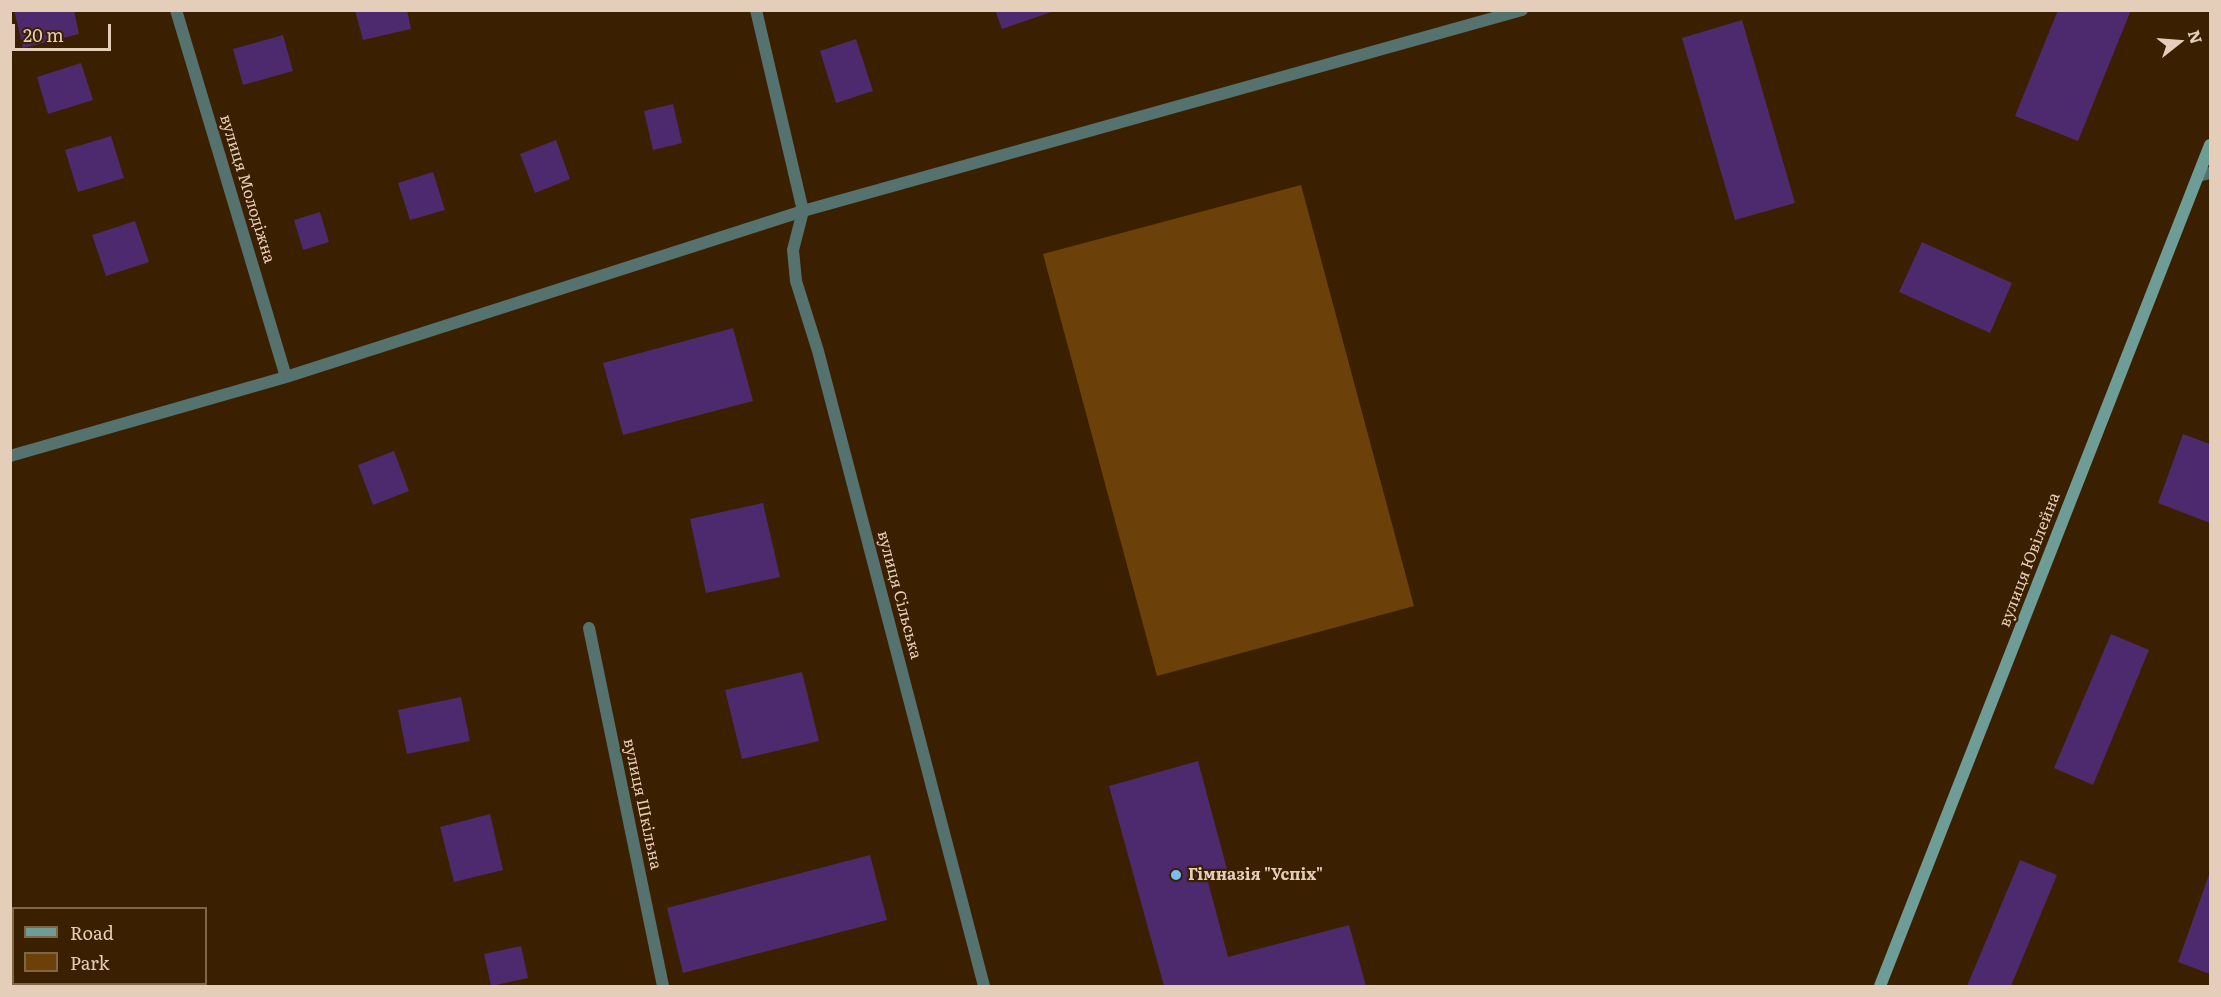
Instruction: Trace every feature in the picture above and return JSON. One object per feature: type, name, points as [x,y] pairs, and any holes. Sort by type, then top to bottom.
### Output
[{"type":"street","name":"вулиця Молодіжна","points":[[176,10],[286,377]]},
{"type":"street","points":[[756,10],[803,212]]},
{"type":"street","points":[[10,456],[286,377],[803,212],[1522,10]]},
{"type":"street","name":"вулиця Ювілейна","points":[[1880,987],[2205,175],[2211,145]]},
{"type":"street","name":"вулиця Сільська","points":[[803,212],[793,250],[796,281],[818,351],[984,987]]},
{"type":"street","name":"вулиця Шкільна","points":[[589,628],[663,987]]},
{"type":"green space","points":[[1301,185],[1414,606],[1157,676],[1043,254]]},
{"type":"building","points":[[14,10],[74,10],[79,34],[23,48]]},
{"type":"building","points":[[355,10],[407,10],[411,29],[363,40]]},
{"type":"building","points":[[995,10],[1054,10],[1054,11],[1002,29]]},
{"type":"building","points":[[2058,10],[2131,10],[2078,141],[2015,116]]},
{"type":"building","points":[[1742,20],[1795,203],[1735,220],[1682,38]]},
{"type":"building","points":[[283,35],[293,71],[243,85],[233,49]]},
{"type":"building","points":[[856,39],[873,91],[836,103],[820,51]]},
{"type":"building","points":[[81,63],[93,100],[48,114],[37,77]]},
{"type":"building","points":[[673,104],[682,143],[653,150],[644,111]]},
{"type":"building","points":[[111,136],[124,178],[78,192],[65,150]]},
{"type":"building","points":[[556,140],[570,179],[535,193],[520,154]]},
{"type":"building","points":[[433,172],[445,210],[410,220],[398,183]]},
{"type":"building","points":[[320,212],[329,242],[303,250],[294,220]]},
{"type":"building","points":[[135,221],[149,262],[106,276],[92,235]]},
{"type":"building","points":[[1922,242],[2012,283],[1990,333],[1899,292]]},
{"type":"building","points":[[733,328],[753,401],[623,435],[603,363]]},
{"type":"building","points":[[2183,434],[2210,444],[2210,523],[2158,503]]},
{"type":"building","points":[[394,451],[409,491],[373,505],[358,465]]},
{"type":"building","points":[[763,503],[780,577],[706,593],[690,519]]},
{"type":"building","points":[[2111,634],[2149,650],[2093,785],[2054,768]]},
{"type":"building","points":[[802,672],[819,741],[742,759],[725,690]]},
{"type":"building","points":[[461,697],[470,741],[407,754],[398,710]]},
{"type":"building","name":"Гімназія \"Успіх\"","points":[[1198,761],[1228,873],[1207,878],[1228,957],[1349,925],[1366,986],[1164,986],[1109,786]]},
{"type":"building","points":[[490,814],[503,870],[454,882],[440,827]]},
{"type":"building","points":[[870,855],[887,920],[683,973],[667,908]]},
{"type":"building","points":[[2020,860],[2057,875],[2011,986],[1967,986]]},
{"type":"building","points":[[2210,872],[2210,974],[2178,962]]},
{"type":"building","points":[[521,946],[528,978],[491,986],[484,954]]},
{"type":"place","name":"Гімназія \"Успіх\"","points":[[1176,875]]}]
